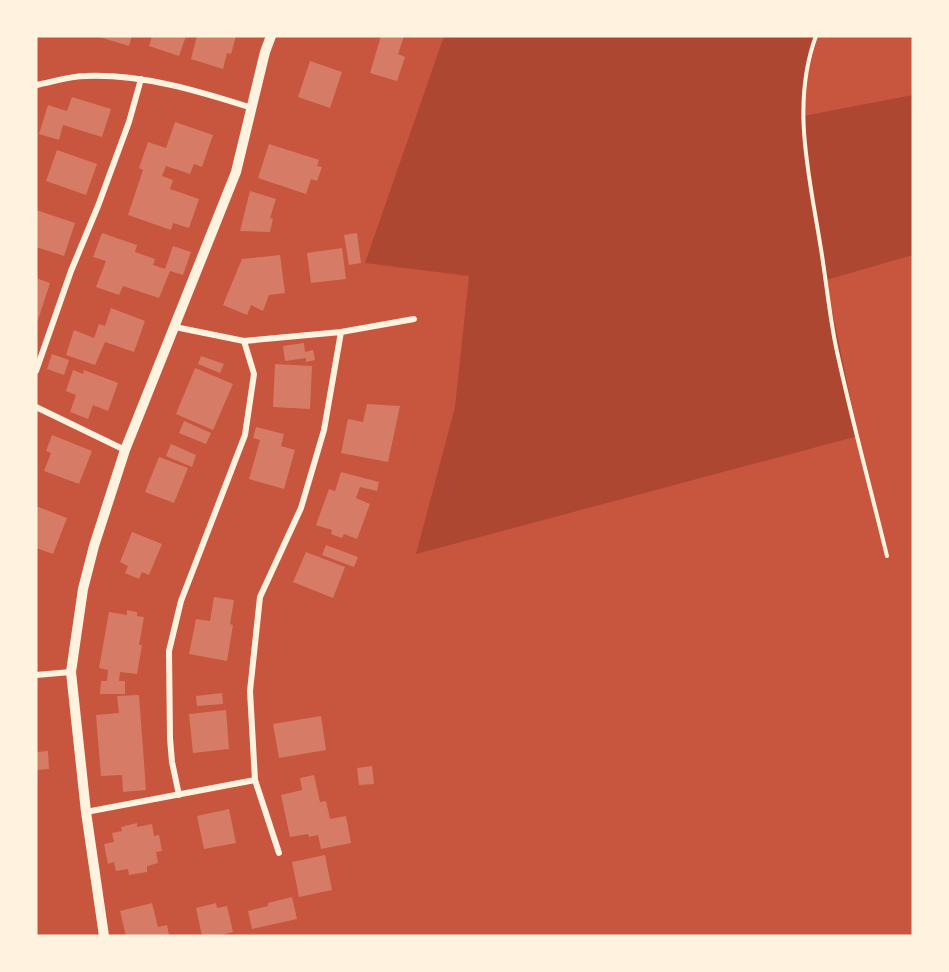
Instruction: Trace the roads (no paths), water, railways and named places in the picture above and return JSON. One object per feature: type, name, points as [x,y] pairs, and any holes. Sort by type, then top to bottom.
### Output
[{"type":"street","points":[[104,936],[86,812],[71,672],[83,589],[94,546],[125,450],[236,172],[265,52],[271,36]]},
{"type":"street","points":[[36,85],[85,76],[141,79],[190,89],[253,109]]},
{"type":"street","points":[[36,371],[70,271],[98,206],[129,122],[141,79]]},
{"type":"street","points":[[175,327],[244,341],[341,332],[414,319]]},
{"type":"street","points":[[279,853],[255,780],[250,692],[260,597],[301,508],[324,430],[341,332]]},
{"type":"street","points":[[178,795],[170,738],[169,651],[181,601],[245,435],[254,374],[244,341]]},
{"type":"street","points":[[36,407],[125,450]]},
{"type":"street","points":[[36,675],[71,672]]},
{"type":"street","points":[[86,812],[255,780]]}]
